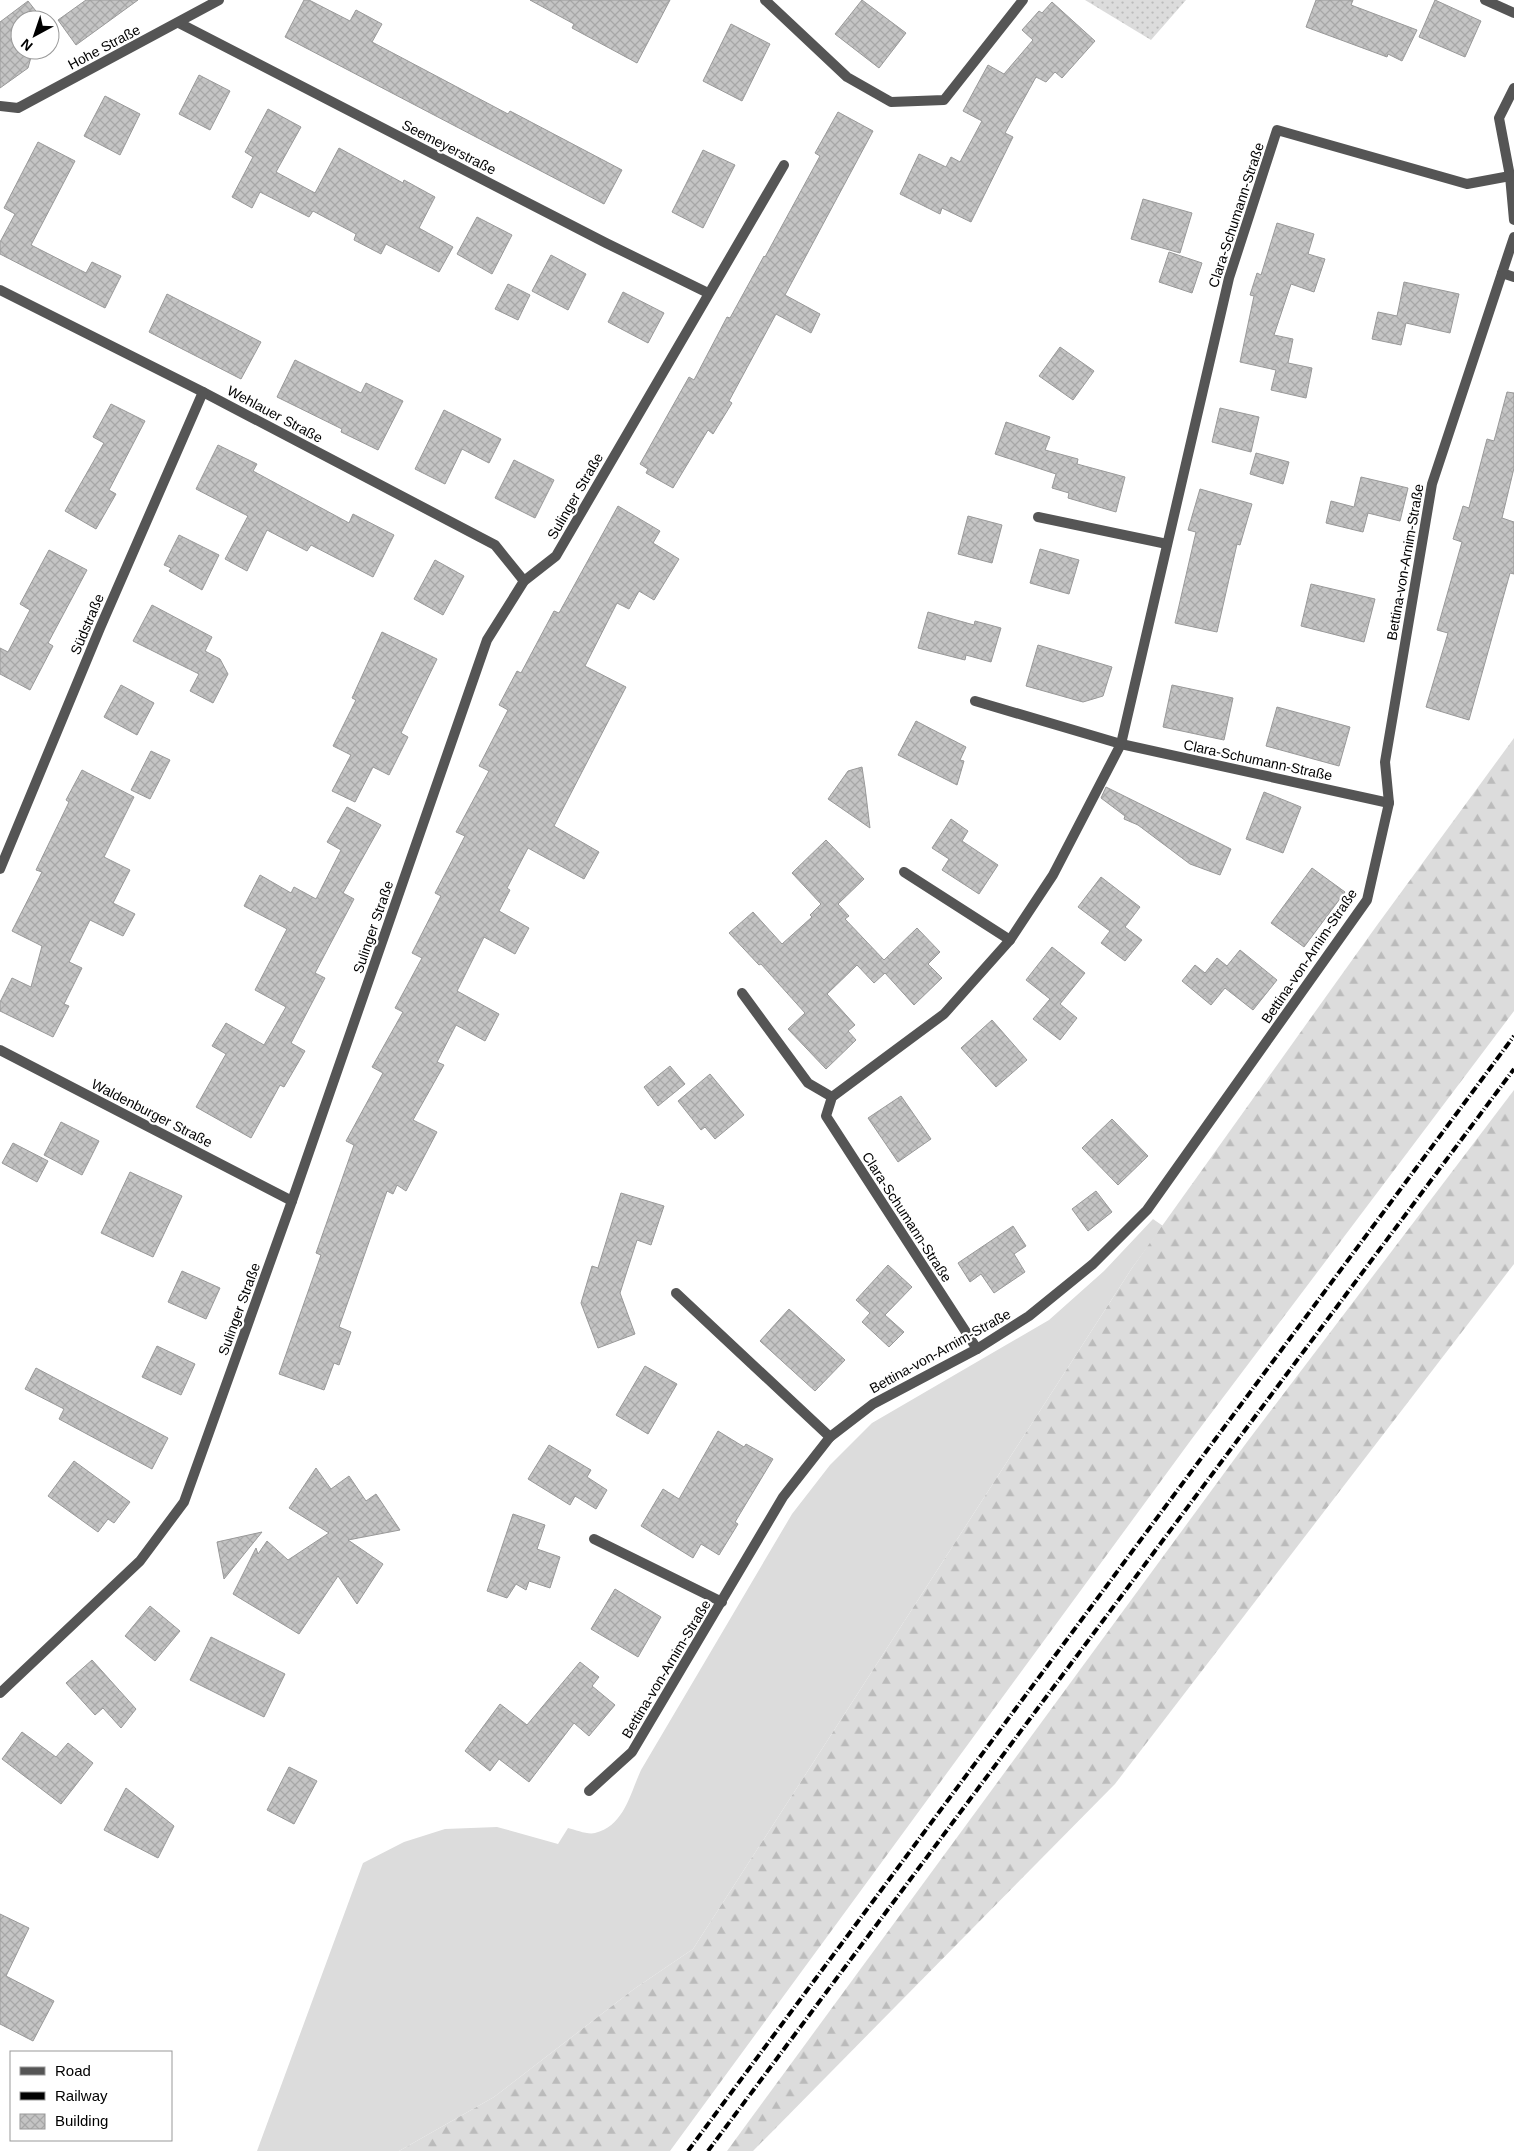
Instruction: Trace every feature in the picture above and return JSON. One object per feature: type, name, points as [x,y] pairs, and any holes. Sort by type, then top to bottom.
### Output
[{"type":"street","name":"Hohe Straße","points":[[0,106],[18,108],[220,0]]},
{"type":"street","points":[[765,0],[847,77],[891,102],[944,100],[1023,0]]},
{"type":"street","points":[[1484,0],[1514,13]]},
{"type":"street","name":"Seemeyerstraße","points":[[179,23],[606,243],[708,293]]},
{"type":"street","points":[[1514,88],[1499,118],[1510,176],[1514,220]]},
{"type":"street","name":"Clara-Schumann-Straße","points":[[977,1349],[826,1116],[832,1098],[944,1014],[1010,940],[1053,875],[1121,744],[1229,278],[1277,130],[1467,184],[1510,176]]},
{"type":"street","name":"Sulinger Straße","points":[[0,1693],[140,1561],[184,1502],[292,1201],[487,640],[524,581],[556,556],[784,165]]},
{"type":"street","name":"Bettina-von-Arnim-Straße","points":[[589,1791],[632,1752],[782,1498],[830,1437],[873,1404],[977,1349],[1036,1310],[1093,1264],[1147,1210],[1367,900],[1389,803],[1385,762],[1432,484],[1514,237]]},
{"type":"street","points":[[1502,273],[1514,277]]},
{"type":"street","name":"Wehlauer Straße","points":[[0,290],[203,392],[495,546],[524,581]]},
{"type":"street","name":"Südstraße","points":[[0,869],[104,619],[203,392]]},
{"type":"street","points":[[1038,517],[1167,544]]},
{"type":"street","name":"Clara-Schumann-Straße","points":[[975,701],[1121,744],[1389,803]]},
{"type":"street","points":[[904,872],[1010,940]]},
{"type":"street","points":[[742,993],[808,1083],[832,1098]]},
{"type":"street","name":"Waldenburger Straße","points":[[0,1050],[292,1201]]},
{"type":"street","points":[[676,1293],[830,1437]]},
{"type":"street","name":"Bettina-von-Arnim-Straße","points":[[594,1538],[722,1602]]},
{"type":"green space","points":[[1085,0],[1186,0],[1151,40]]},
{"type":"green space","points":[[1514,738],[1514,1011],[1191,1440],[670,2151],[399,2151],[494,2097],[634,1989],[693,1949],[1132,1268],[1375,928]]},
{"type":"green space","points":[[1514,1090],[1514,1264],[1115,1784],[753,2151],[727,2151],[1247,1442]]},
{"type":"green space","points":[[1153,1219],[1163,1226],[1132,1268],[693,1949],[634,1989],[494,2097],[399,2151],[257,2151],[363,1863],[404,1842],[445,1829],[497,1827],[558,1844],[568,1828],[585,1833],[595,1833],[613,1824],[625,1808],[641,1770],[792,1514],[830,1465],[872,1423],[1049,1320],[1104,1271]]},
{"type":"building","points":[[86,0],[138,0],[76,45],[60,23],[60,19]]},
{"type":"building","points":[[304,0],[309,0],[350,21],[356,10],[382,24],[372,42],[508,114],[510,111],[622,170],[604,204],[285,37]]},
{"type":"building","points":[[530,0],[670,0],[637,63],[572,28],[574,24]]},
{"type":"building","points":[[862,0],[906,33],[879,68],[835,34]]},
{"type":"building","points":[[1316,0],[1353,0],[1351,5],[1417,30],[1402,61],[1388,54],[1387,57],[1306,27]]},
{"type":"building","points":[[1435,0],[1481,21],[1465,57],[1419,37]]},
{"type":"building","points":[[28,1],[35,10],[16,10]]},
{"type":"building","points":[[1052,2],[1095,41],[1062,78],[1055,72],[1046,82],[1036,77],[1005,133],[1013,137],[971,222],[942,208],[940,214],[900,194],[919,154],[946,167],[951,157],[960,162],[982,121],[963,111],[988,65],[1004,74],[1033,40],[1022,30],[1039,11],[1042,13]]},
{"type":"building","points":[[10,14],[10,60],[30,60],[28,68],[0,88],[0,22]]},
{"type":"building","points":[[731,24],[770,44],[742,101],[703,81]]},
{"type":"building","points":[[199,75],[230,91],[210,130],[179,114]]},
{"type":"building","points":[[105,96],[140,114],[120,155],[84,136]]},
{"type":"building","points":[[268,109],[301,127],[276,172],[315,193],[339,148],[403,183],[404,180],[435,197],[419,228],[453,247],[439,272],[386,244],[381,254],[354,240],[356,234],[313,211],[309,217],[260,192],[252,208],[232,197],[253,157],[245,152]]},
{"type":"building","points":[[838,112],[873,131],[785,295],[820,314],[811,333],[776,314],[729,401],[732,403],[713,434],[708,430],[673,488],[646,473],[648,469],[640,464],[689,377],[694,380],[727,317],[730,318],[765,257],[820,156],[815,153]]},
{"type":"building","points":[[38,142],[75,161],[31,245],[86,273],[92,262],[121,276],[105,308],[0,254],[0,242],[15,214],[4,208]]},
{"type":"building","points":[[703,150],[735,165],[703,228],[672,212]]},
{"type":"building","points":[[1143,199],[1192,213],[1180,253],[1131,239]]},
{"type":"building","points":[[477,217],[512,235],[492,274],[457,254]]},
{"type":"building","points":[[1277,223],[1314,234],[1308,254],[1325,259],[1314,292],[1291,284],[1274,335],[1293,339],[1288,363],[1312,368],[1306,398],[1271,390],[1276,370],[1240,362],[1254,296],[1250,295],[1257,273],[1261,275]]},
{"type":"building","points":[[1169,252],[1202,263],[1192,293],[1159,282]]},
{"type":"building","points":[[551,255],[586,274],[568,310],[532,291]]},
{"type":"building","points":[[1404,282],[1459,294],[1450,333],[1406,323],[1401,345],[1372,339],[1378,312],[1397,316]]},
{"type":"building","points":[[508,284],[530,295],[518,320],[495,309]]},
{"type":"building","points":[[623,292],[664,313],[648,343],[608,322]]},
{"type":"building","points":[[167,294],[261,342],[241,379],[149,332]]},
{"type":"building","points":[[1060,347],[1094,371],[1073,400],[1039,376]]},
{"type":"building","points":[[295,360],[361,393],[366,383],[403,401],[378,450],[341,432],[342,429],[277,397]]},
{"type":"building","points":[[1507,392],[1514,393],[1514,468],[1502,518],[1514,522],[1514,574],[1510,573],[1469,720],[1426,707],[1448,633],[1437,630],[1462,542],[1453,539],[1463,506],[1469,508],[1487,439],[1494,441]]},
{"type":"building","points":[[111,404],[145,421],[109,490],[116,494],[96,529],[65,511],[104,443],[93,437]]},
{"type":"building","points":[[1220,408],[1259,417],[1251,452],[1212,442]]},
{"type":"building","points":[[444,410],[501,439],[489,463],[462,449],[445,484],[415,469]]},
{"type":"building","points":[[1006,422],[1050,437],[1045,450],[1078,459],[1077,464],[1125,477],[1116,512],[1068,498],[1069,493],[1052,488],[1056,474],[995,454]]},
{"type":"building","points":[[218,445],[257,464],[253,471],[349,523],[353,514],[394,535],[373,577],[311,545],[307,551],[267,530],[247,571],[225,559],[248,516],[196,489]]},
{"type":"building","points":[[1256,453],[1289,462],[1283,484],[1250,474]]},
{"type":"building","points":[[514,460],[554,480],[535,518],[495,498]]},
{"type":"building","points":[[1361,477],[1408,488],[1400,521],[1368,513],[1363,532],[1326,523],[1331,501],[1354,507]]},
{"type":"building","points":[[1200,489],[1252,504],[1240,545],[1237,544],[1217,632],[1175,623],[1196,532],[1188,530]]},
{"type":"building","points":[[618,506],[660,531],[653,543],[679,559],[654,600],[639,591],[629,609],[617,603],[585,666],[626,687],[554,826],[599,852],[584,879],[528,848],[507,888],[510,890],[499,911],[529,928],[515,954],[484,937],[457,991],[499,1014],[485,1041],[456,1025],[437,1062],[444,1065],[413,1120],[437,1132],[406,1191],[397,1185],[393,1194],[387,1191],[339,1327],[351,1332],[339,1365],[334,1363],[324,1390],[279,1374],[321,1255],[316,1253],[354,1145],[346,1141],[383,1073],[372,1067],[403,1012],[395,1008],[422,958],[412,953],[441,896],[435,893],[465,836],[456,832],[489,771],[479,766],[508,710],[499,705],[517,671],[521,673],[554,611],[559,613]]},
{"type":"building","points":[[968,516],[1002,525],[992,563],[958,554]]},
{"type":"building","points":[[179,535],[219,555],[202,590],[169,571],[171,568],[164,565]]},
{"type":"building","points":[[1040,549],[1079,560],[1069,594],[1030,583]]},
{"type":"building","points":[[49,550],[87,570],[48,643],[53,646],[30,690],[0,674],[0,648],[8,652],[30,610],[20,604]]},
{"type":"building","points":[[435,560],[464,576],[443,615],[414,599]]},
{"type":"building","points":[[1311,584],[1375,599],[1364,642],[1301,626]]},
{"type":"building","points":[[152,605],[212,637],[205,651],[220,659],[228,674],[213,703],[190,691],[199,674],[133,641]]},
{"type":"building","points":[[928,612],[974,625],[975,621],[1001,628],[991,662],[966,655],[965,660],[918,648]]},
{"type":"building","points":[[382,632],[437,659],[401,733],[408,737],[389,775],[373,767],[355,802],[332,791],[351,755],[333,746],[356,700],[352,698]]},
{"type":"building","points":[[1038,645],[1112,667],[1103,696],[1083,702],[1026,686]]},
{"type":"building","points":[[121,685],[154,703],[137,735],[104,717]]},
{"type":"building","points":[[1172,685],[1233,698],[1224,740],[1163,727]]},
{"type":"building","points":[[1277,707],[1350,727],[1339,766],[1266,746]]},
{"type":"building","points":[[916,721],[966,747],[960,760],[964,761],[957,785],[898,755]]},
{"type":"building","points":[[151,751],[170,760],[150,799],[131,790]]},
{"type":"building","points":[[862,767],[870,828],[828,799],[848,771]]},
{"type":"building","points":[[82,770],[134,797],[104,857],[130,870],[113,903],[135,914],[123,936],[90,920],[69,962],[82,968],[64,1004],[69,1006],[53,1037],[0,1011],[0,1002],[12,978],[31,987],[42,946],[12,931],[42,872],[36,870],[69,802],[66,800]]},
{"type":"building","points":[[1106,787],[1231,849],[1220,875],[1190,864],[1138,825],[1124,819],[1125,816],[1101,798]]},
{"type":"building","points":[[1264,792],[1301,807],[1283,853],[1246,839]]},
{"type":"building","points":[[347,807],[381,825],[343,893],[354,899],[315,973],[325,978],[291,1043],[305,1051],[284,1087],[280,1085],[251,1138],[196,1107],[226,1054],[212,1046],[226,1023],[264,1045],[286,1007],[255,990],[287,929],[244,906],[260,875],[291,893],[294,887],[316,899],[341,850],[327,842]]},
{"type":"building","points":[[951,819],[968,831],[962,841],[998,865],[979,894],[942,870],[949,859],[932,848]]},
{"type":"building","points":[[826,840],[864,879],[838,904],[849,916],[845,919],[884,960],[917,928],[940,952],[928,964],[942,978],[914,1005],[885,973],[874,983],[857,965],[827,994],[855,1025],[848,1031],[856,1040],[826,1069],[788,1029],[805,1013],[761,964],[759,965],[729,933],[753,912],[782,944],[812,917],[810,915],[821,904],[792,873]]},
{"type":"building","points":[[1312,868],[1345,892],[1304,947],[1271,923]]},
{"type":"building","points":[[1101,877],[1140,907],[1125,927],[1142,940],[1125,961],[1101,943],[1110,931],[1078,907]]},
{"type":"building","points":[[1052,947],[1085,973],[1060,1004],[1077,1018],[1060,1040],[1033,1019],[1050,999],[1026,980]]},
{"type":"building","points":[[1240,950],[1277,980],[1253,1010],[1225,988],[1211,1005],[1182,981],[1195,965],[1205,973],[1217,958],[1227,966]]},
{"type":"building","points":[[992,1020],[1027,1060],[996,1087],[961,1048]]},
{"type":"building","points":[[670,1066],[685,1084],[658,1106],[644,1087]]},
{"type":"building","points":[[710,1074],[744,1115],[715,1139],[705,1127],[701,1130],[678,1101]]},
{"type":"building","points":[[901,1096],[931,1139],[898,1162],[868,1118]]},
{"type":"building","points":[[1112,1119],[1148,1156],[1118,1185],[1082,1148]]},
{"type":"building","points":[[61,1122],[99,1141],[82,1175],[44,1155]]},
{"type":"building","points":[[13,1143],[48,1161],[37,1182],[2,1163]]},
{"type":"building","points":[[130,1172],[182,1196],[153,1257],[101,1233]]},
{"type":"building","points":[[1096,1191],[1112,1212],[1088,1231],[1072,1209]]},
{"type":"building","points":[[621,1193],[664,1206],[651,1245],[637,1240],[620,1293],[635,1334],[598,1348],[581,1303],[592,1266],[598,1268]]},
{"type":"building","points":[[1013,1226],[1026,1246],[1014,1254],[1025,1272],[994,1293],[981,1274],[970,1282],[958,1263]]},
{"type":"building","points":[[888,1265],[912,1287],[885,1315],[904,1332],[889,1347],[862,1322],[870,1313],[856,1300]]},
{"type":"building","points":[[182,1271],[220,1288],[206,1319],[168,1302]]},
{"type":"building","points":[[789,1309],[845,1360],[815,1391],[760,1341]]},
{"type":"building","points":[[157,1346],[195,1364],[181,1395],[142,1377]]},
{"type":"building","points":[[645,1366],[677,1384],[648,1434],[616,1415]]},
{"type":"building","points":[[36,1368],[168,1438],[152,1469],[59,1419],[64,1409],[25,1389]]},
{"type":"building","points":[[718,1431],[744,1447],[746,1444],[773,1459],[735,1522],[738,1524],[719,1555],[701,1544],[693,1558],[641,1526],[663,1489],[679,1499]]},
{"type":"building","points":[[549,1445],[591,1470],[587,1477],[607,1490],[596,1509],[575,1496],[570,1505],[528,1479]]},
{"type":"building","points":[[74,1461],[130,1502],[114,1523],[108,1519],[98,1532],[48,1496]]},
{"type":"building","points":[[316,1468],[331,1489],[349,1476],[366,1501],[376,1494],[400,1530],[348,1540],[383,1564],[357,1604],[338,1576],[299,1634],[233,1594],[256,1548],[258,1554],[267,1541],[288,1560],[329,1533],[289,1508]]},
{"type":"building","points":[[513,1514],[545,1525],[537,1549],[560,1557],[550,1588],[529,1581],[526,1590],[516,1584],[507,1598],[487,1591]]},
{"type":"building","points":[[262,1532],[224,1579],[217,1542]]},
{"type":"building","points":[[615,1589],[661,1617],[638,1657],[591,1629]]},
{"type":"building","points":[[150,1606],[180,1631],[155,1661],[125,1636]]},
{"type":"building","points":[[211,1637],[285,1674],[264,1717],[190,1680]]},
{"type":"building","points":[[92,1660],[136,1709],[121,1728],[103,1708],[95,1715],[66,1683]]},
{"type":"building","points":[[580,1662],[599,1677],[592,1686],[615,1705],[589,1736],[574,1723],[529,1782],[499,1759],[490,1771],[465,1751],[500,1704],[527,1725]]},
{"type":"building","points":[[22,1732],[56,1757],[68,1743],[93,1763],[61,1804],[2,1759]]},
{"type":"building","points":[[289,1767],[317,1781],[294,1824],[267,1810]]},
{"type":"building","points":[[126,1788],[174,1826],[158,1858],[104,1830]]},
{"type":"building","points":[[0,1914],[29,1928],[6,1976],[54,2001],[33,2041],[0,2024]]},
{"type":"railway","points":[[688,2151],[1514,1036]]},
{"type":"railway","points":[[708,2151],[1514,1069]]}]
